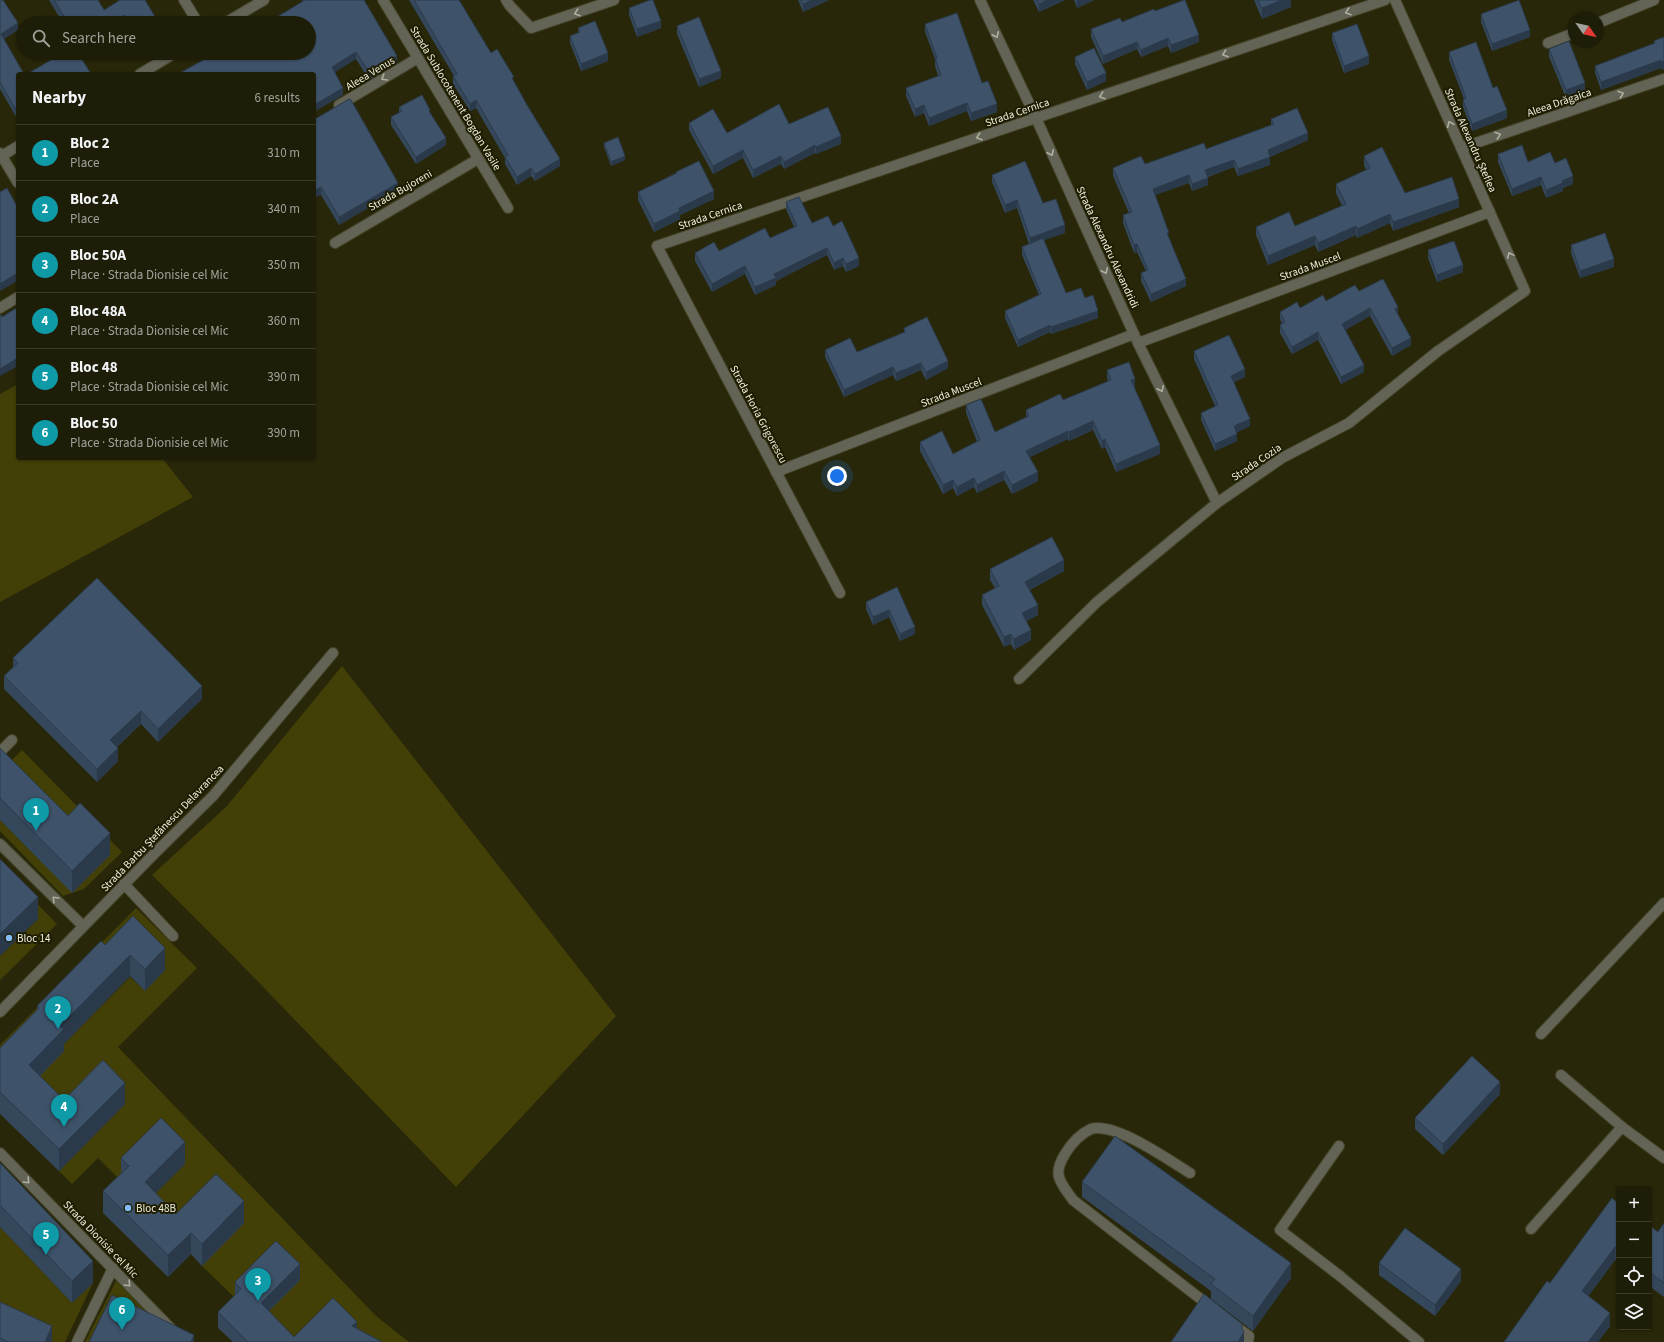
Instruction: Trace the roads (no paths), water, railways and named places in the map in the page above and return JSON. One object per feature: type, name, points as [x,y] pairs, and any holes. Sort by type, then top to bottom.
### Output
[{"type":"street","points":[[184,0],[194,16]]},
{"type":"street","points":[[237,16],[264,0]]},
{"type":"street","name":"Strada Sublocotenent Bogdan Vasile","points":[[383,0],[508,208]]},
{"type":"street","points":[[506,0],[531,28],[614,0]]},
{"type":"street","name":"Strada Alexandru Alexandridi","points":[[980,0],[1036,118],[1136,338],[1217,503]]},
{"type":"street","name":"Strada Cernica","points":[[657,246],[1385,0]]},
{"type":"street","name":"Strada Alexandru Șteflea","points":[[1395,0],[1526,291]]},
{"type":"street","points":[[1604,21],[1654,0]]},
{"type":"street","points":[[1548,43],[1568,35]]},
{"type":"street","name":"Aleea Venus","points":[[334,109],[418,58]]},
{"type":"street","points":[[143,72],[163,60]]},
{"type":"street","name":"Aleea Drăgaica","points":[[1461,148],[1664,79]]},
{"type":"street","points":[[16,147],[1,155],[16,180]]},
{"type":"street","name":"Strada Bujoreni","points":[[335,243],[478,159]]},
{"type":"street","name":"Strada Muscel","points":[[776,472],[1136,338],[1490,212]]},
{"type":"street","name":"Strada Horia Grigorescu","points":[[657,246],[840,593]]},
{"type":"street","name":"Strada Cozia","points":[[1019,679],[1097,602],[1217,503],[1282,458],[1349,423],[1438,351],[1526,291]]},
{"type":"street","points":[[0,308],[16,299]]},
{"type":"street","name":"Strada Barbu Ștefănescu Delavrancea","points":[[0,1012],[124,884],[213,796],[333,653]]},
{"type":"street","points":[[0,752],[12,740]]},
{"type":"street","points":[[0,844],[83,926]]},
{"type":"street","points":[[124,884],[173,936]]},
{"type":"street","points":[[1541,1034],[1664,903]]},
{"type":"street","points":[[1561,1075],[1622,1127],[1664,1158]]},
{"type":"street","points":[[1531,1229],[1622,1127]]},
{"type":"street","points":[[1190,1173],[1128,1136],[1112,1130],[1092,1129],[1072,1142],[1059,1164],[1059,1180],[1073,1200],[1249,1336],[1248,1342]]},
{"type":"street","points":[[1339,1146],[1280,1230],[1340,1276],[1419,1342]]},
{"type":"street","name":"Strada Dionisie cel Mic","points":[[0,1153],[184,1342]]},
{"type":"street","points":[[77,1342],[113,1268]]},
{"type":"place","name":"Bloc 2","points":[[36,831]]},
{"type":"place","name":"Bloc 14","points":[[9,938]]},
{"type":"place","name":"Bloc 2A","points":[[58,1029]]},
{"type":"place","name":"Bloc 48A","points":[[64,1127]]},
{"type":"place","name":"Bloc 48B","points":[[128,1208]]},
{"type":"place","name":"Bloc 48","points":[[46,1255]]},
{"type":"place","name":"Bloc 50A","points":[[258,1301]]},
{"type":"place","name":"Bloc 50","points":[[122,1330]]}]
